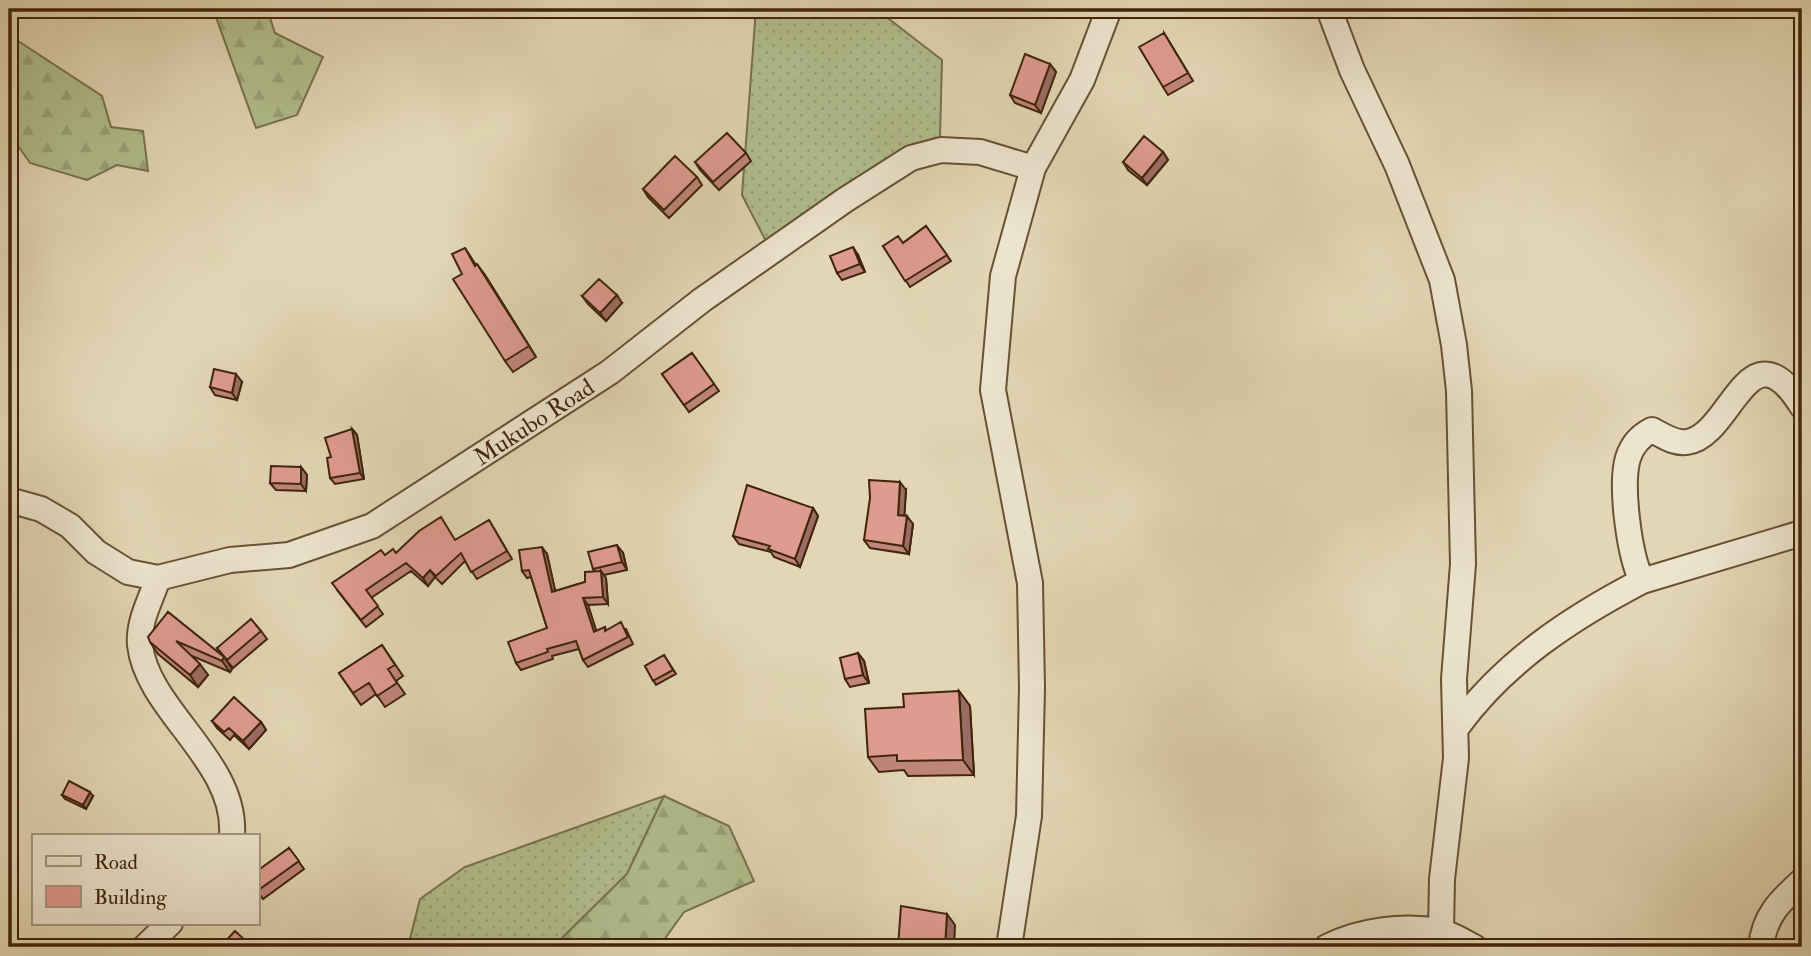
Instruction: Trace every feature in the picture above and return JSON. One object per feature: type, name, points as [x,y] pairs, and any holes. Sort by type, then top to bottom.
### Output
[{"type":"street","points":[[1009,947],[1029,816],[1032,688],[1030,583],[993,390],[1003,276],[1033,168],[1082,79],[1110,9]]},
{"type":"street","points":[[1329,9],[1352,70],[1397,165],[1442,281],[1449,310],[1459,391],[1463,564],[1454,679],[1457,727],[1451,814],[1442,879],[1441,931]]},
{"type":"street","name":"Mukubo Road","points":[[9,500],[41,509],[70,526],[96,552],[128,572],[158,578],[230,560],[289,555],[372,526],[610,372],[702,300],[845,200],[911,158],[941,150],[980,152],[1033,168]]},
{"type":"street","points":[[1642,581],[1635,559],[1625,472],[1629,454],[1642,435],[1652,429],[1675,441],[1689,442],[1703,434],[1748,383],[1762,374],[1775,376],[1788,385],[1802,406]]},
{"type":"street","points":[[1457,727],[1479,696],[1525,652],[1642,581],[1802,533]]},
{"type":"street","points":[[158,578],[141,625],[144,663],[219,781],[233,819],[232,834]]},
{"type":"street","points":[[1761,947],[1763,929],[1770,912],[1802,881]]},
{"type":"street","points":[[145,947],[168,925]]},
{"type":"street","points":[[1327,947],[1361,934],[1396,930],[1441,931],[1474,947]]},
{"type":"green space","points":[[213,9],[267,9],[275,33],[323,57],[297,115],[256,128]]},
{"type":"green space","points":[[756,9],[876,9],[942,60],[940,137],[906,153],[769,247],[742,195]]},
{"type":"green space","points":[[9,35],[102,96],[111,127],[143,131],[148,171],[117,165],[87,180],[30,163],[9,133]]},
{"type":"green space","points":[[664,796],[627,874],[553,947],[408,947],[420,899],[465,867]]},
{"type":"green space","points":[[664,796],[729,826],[754,881],[684,912],[659,947],[553,947],[627,874]]},
{"type":"building","points":[[1164,33],[1188,73],[1163,87],[1139,47]]},
{"type":"building","points":[[1025,54],[1050,64],[1035,105],[1010,95]]},
{"type":"building","points":[[727,133],[746,153],[713,182],[695,162]]},
{"type":"building","points":[[1144,136],[1163,152],[1142,178],[1123,162]]},
{"type":"building","points":[[675,156],[697,177],[664,210],[643,189]]},
{"type":"building","points":[[926,226],[947,255],[905,281],[883,246],[898,236],[903,243]]},
{"type":"building","points":[[853,247],[860,264],[837,273],[830,256]]},
{"type":"building","points":[[465,248],[529,346],[505,361],[453,279],[462,274],[452,254]]},
{"type":"building","points":[[599,279],[617,295],[600,313],[582,296]]},
{"type":"building","points":[[692,353],[714,384],[684,405],[662,374]]},
{"type":"building","points":[[214,369],[236,374],[232,393],[210,387]]},
{"type":"building","points":[[352,429],[360,473],[330,478],[327,458],[331,457],[325,438]]},
{"type":"building","points":[[271,466],[301,467],[301,484],[270,483]]},
{"type":"building","points":[[869,480],[900,482],[898,515],[907,516],[903,546],[864,540],[870,498]]},
{"type":"building","points":[[747,485],[813,508],[795,559],[768,549],[770,546],[733,536]]},
{"type":"building","points":[[441,517],[455,540],[489,520],[507,551],[471,572],[461,553],[436,576],[430,570],[423,578],[406,563],[366,590],[378,606],[361,620],[332,583],[381,550],[385,555],[393,549],[396,553],[419,531]]},
{"type":"building","points":[[617,545],[622,562],[593,569],[588,552]]},
{"type":"building","points":[[542,547],[552,592],[585,582],[585,572],[601,571],[603,597],[583,598],[594,632],[605,627],[605,631],[621,622],[628,637],[583,660],[576,641],[547,649],[548,652],[516,663],[508,642],[547,628],[529,570],[522,571],[519,550]]},
{"type":"building","points":[[168,612],[224,657],[222,661],[176,641],[200,664],[190,675],[150,642],[148,637]]},
{"type":"building","points":[[251,619],[261,631],[227,660],[217,648]]},
{"type":"building","points":[[382,645],[395,665],[388,669],[397,683],[377,696],[369,683],[353,693],[339,673]]},
{"type":"building","points":[[858,653],[863,675],[845,679],[840,658]]},
{"type":"building","points":[[664,655],[673,670],[653,681],[645,666]]},
{"type":"building","points":[[959,691],[963,760],[897,761],[897,755],[868,757],[865,709],[904,707],[903,694]]},
{"type":"building","points":[[234,697],[261,722],[243,741],[229,728],[224,732],[212,721]]},
{"type":"building","points":[[69,781],[90,792],[83,805],[62,795]]},
{"type":"building","points":[[289,848],[299,861],[259,890],[259,870]]},
{"type":"building","points":[[901,906],[947,914],[945,947],[898,947]]},
{"type":"building","points":[[235,931],[247,942],[242,947],[220,947]]}]
